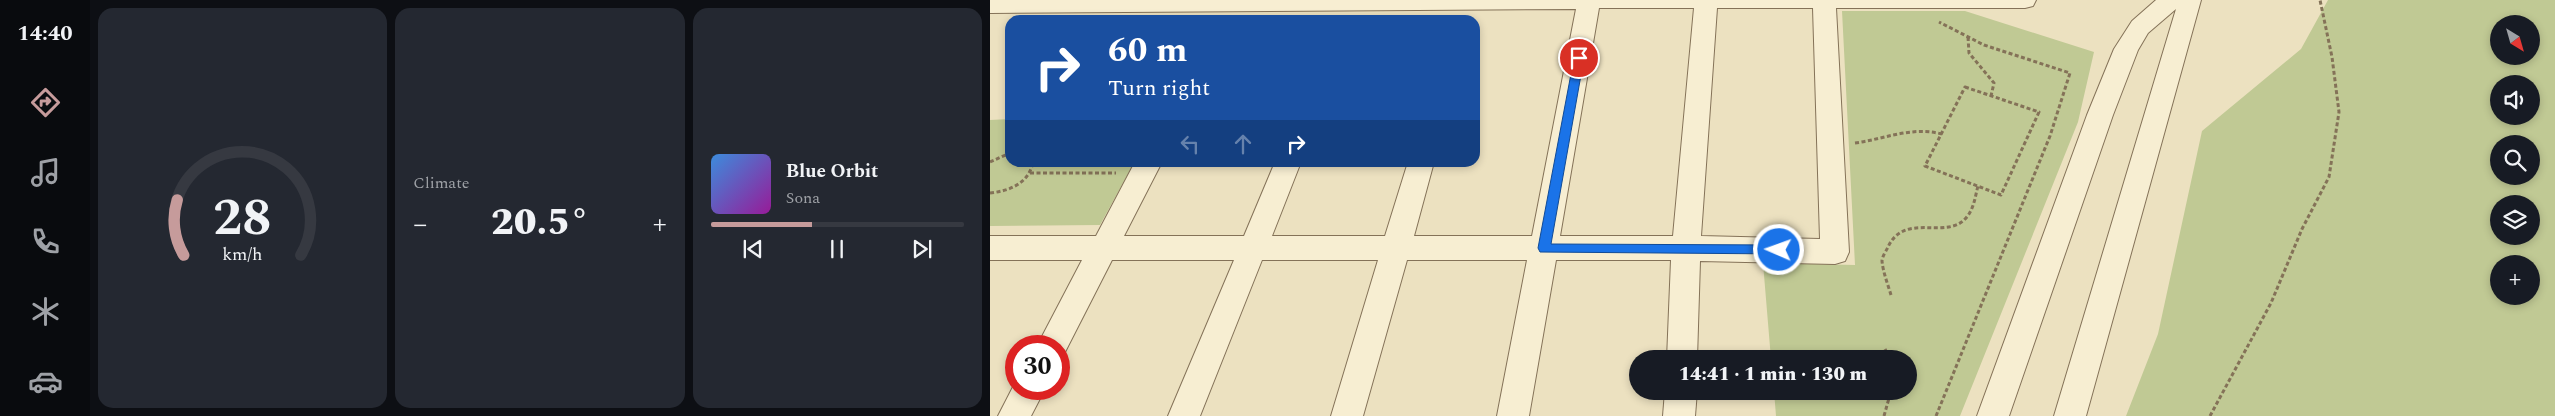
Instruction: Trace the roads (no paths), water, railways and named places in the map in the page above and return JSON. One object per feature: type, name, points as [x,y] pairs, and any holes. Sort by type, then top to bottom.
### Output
[{"type":"street","points":[[991,7],[1107,12],[1466,12],[1589,0],[1824,2],[2025,0]]},
{"type":"street","points":[[1513,416],[1589,0]]},
{"type":"street","points":[[1993,416],[2100,115],[2126,49],[2140,27],[2155,12],[2172,0]]},
{"type":"street","points":[[2070,416],[2190,0]]},
{"type":"street","points":[[1682,350],[1686,248],[1706,1]]},
{"type":"street","points":[[990,248],[1252,250],[1686,248],[1835,252],[1824,2]]},
{"type":"street","points":[[1058,335],[1106,249],[1147,167]]},
{"type":"street","points":[[1184,416],[1286,167]]},
{"type":"street","points":[[1347,416],[1420,167]]},
{"type":"street","points":[[1014,416],[1023,400]]},
{"type":"street","points":[[1679,416],[1680,400]]}]
